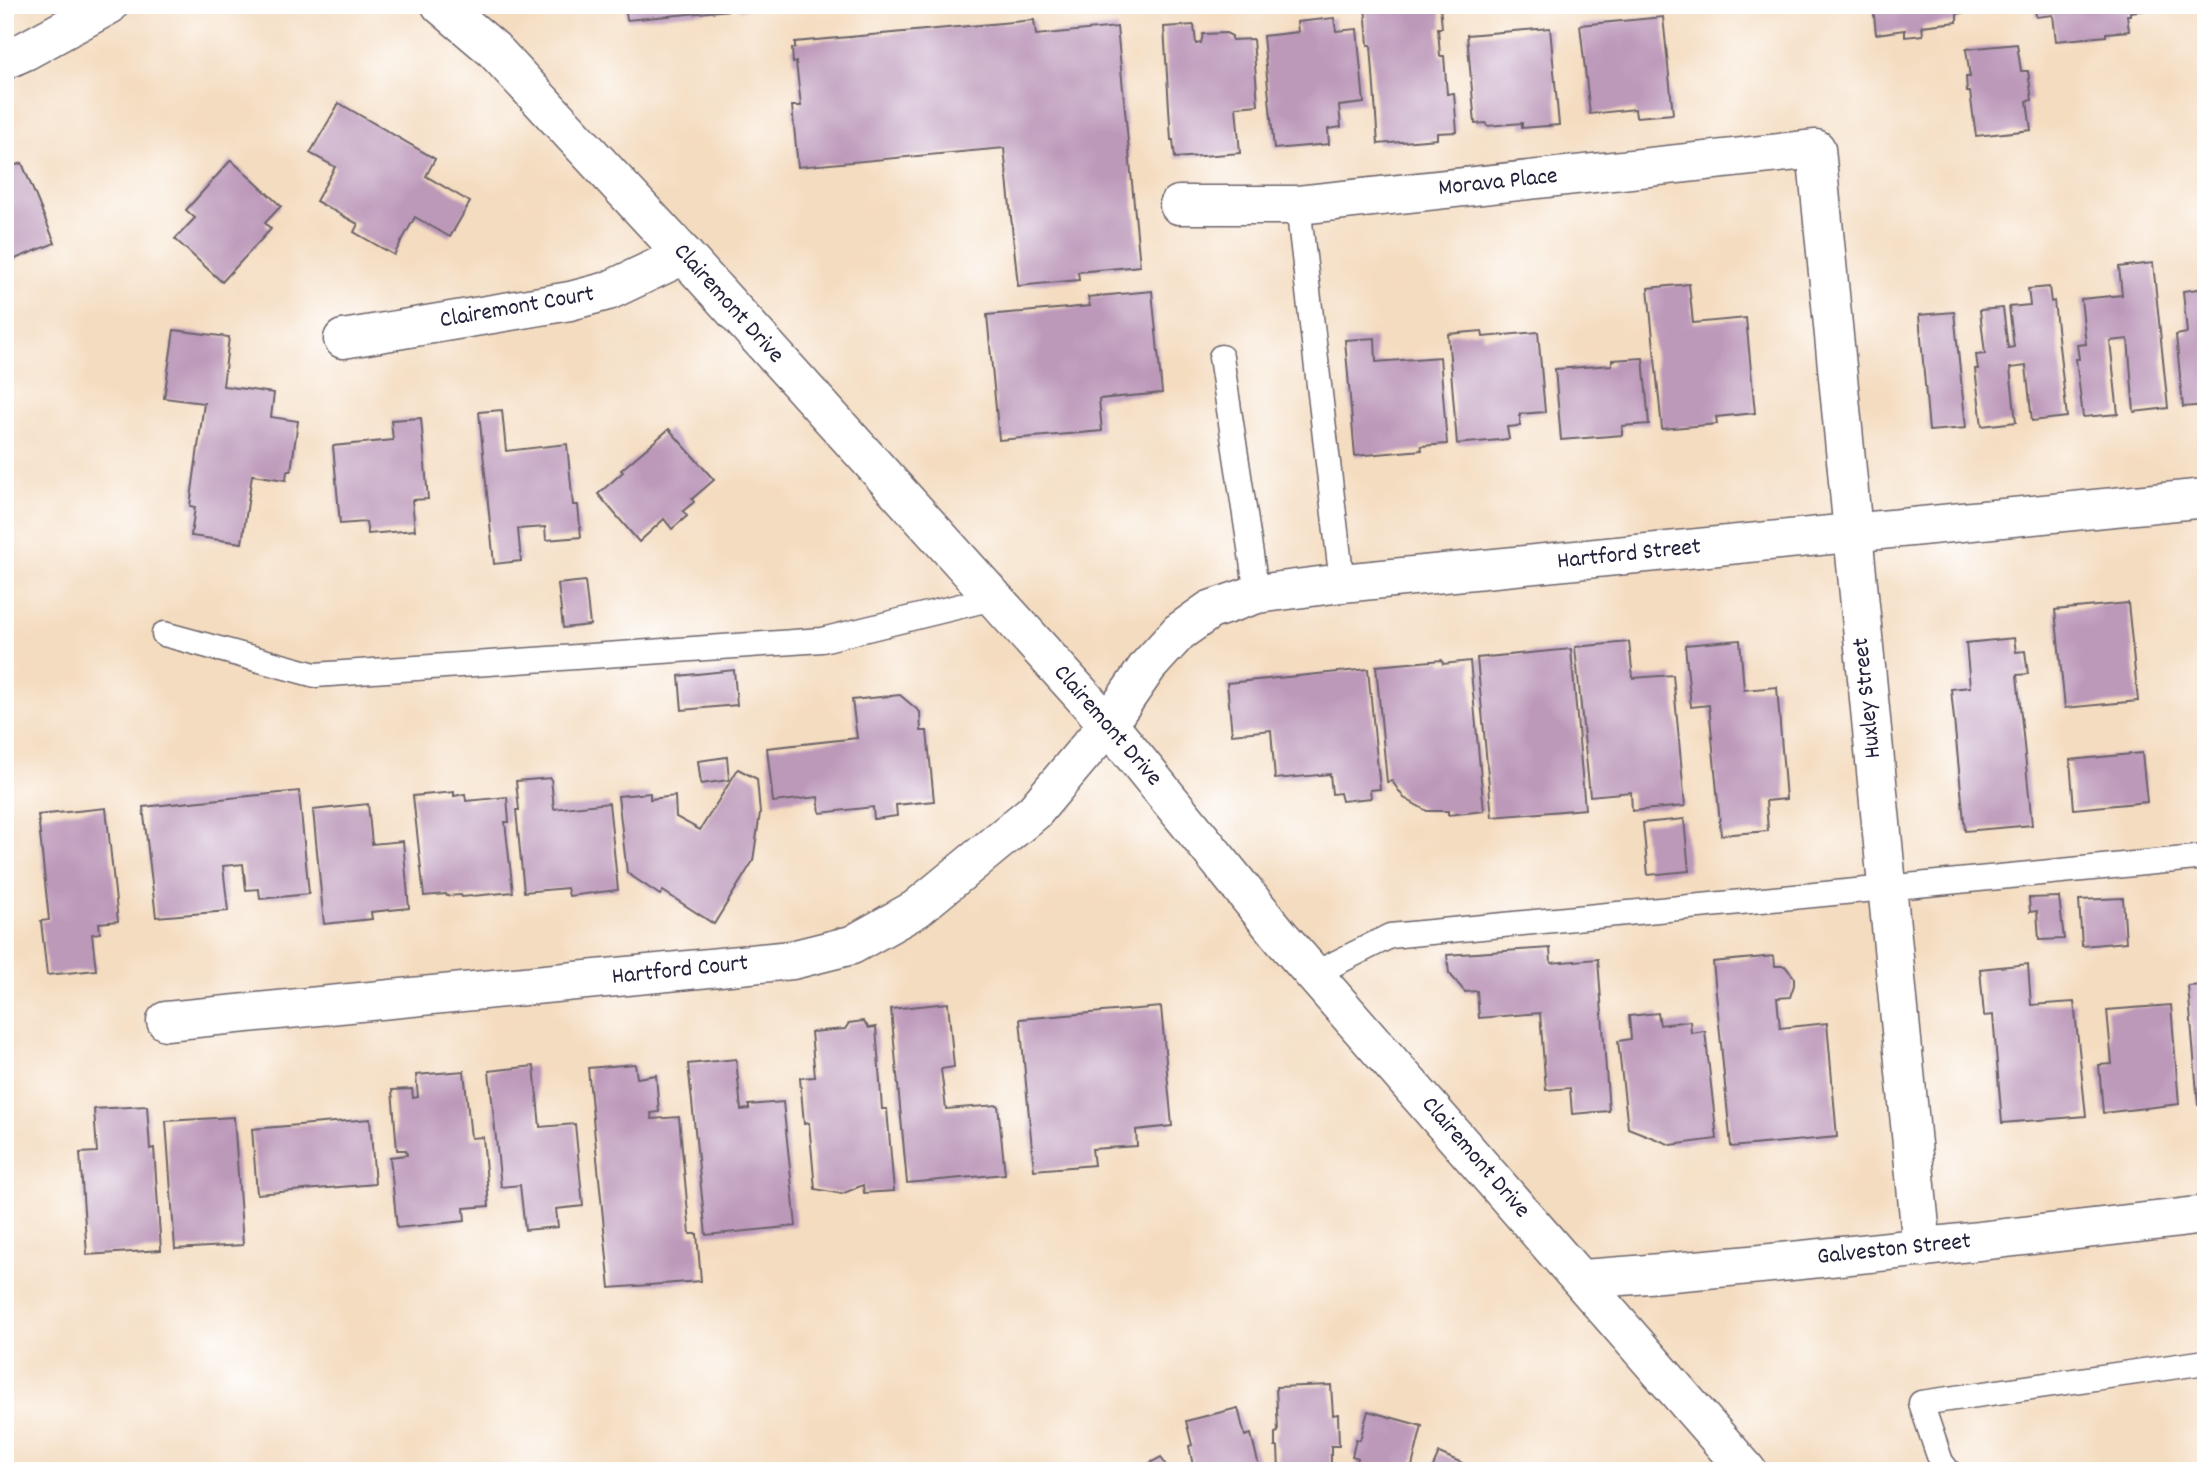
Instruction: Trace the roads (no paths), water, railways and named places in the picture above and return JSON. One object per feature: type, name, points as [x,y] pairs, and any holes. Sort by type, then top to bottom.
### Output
[{"type":"street","points":[[5,60],[110,5]]},
{"type":"street","name":"Clairemont Drive","points":[[441,5],[493,49],[684,254],[1108,724],[1281,937],[1747,1471]]},
{"type":"street","name":"Morava Place","points":[[1180,205],[1298,205],[1816,149]]},
{"type":"street","name":"Huxley Street","points":[[1816,149],[1922,1248]]},
{"type":"street","name":"Clairemont Court","points":[[343,339],[570,301],[608,291],[684,254]]},
{"type":"street","name":"Hartford Street","points":[[1108,724],[1148,666],[1179,632],[1210,610],[1256,594],[1342,583],[2206,498]]},
{"type":"street","name":"Hartford Court","points":[[166,1021],[792,960],[852,945],[916,909],[1034,812],[1108,724]]},
{"type":"street","name":"Galveston Street","points":[[1582,1279],[1676,1273],[1922,1248],[2206,1215]]},
{"type":"lane","points":[[1298,205],[1342,583]]},
{"type":"lane","points":[[1220,358],[1256,594]]},
{"type":"lane","points":[[164,634],[315,674],[822,640],[993,597]]},
{"type":"lane","points":[[1314,974],[1390,936],[2206,857]]},
{"type":"lane","points":[[1948,1471],[1941,1462],[1921,1403],[2206,1362]]}]
